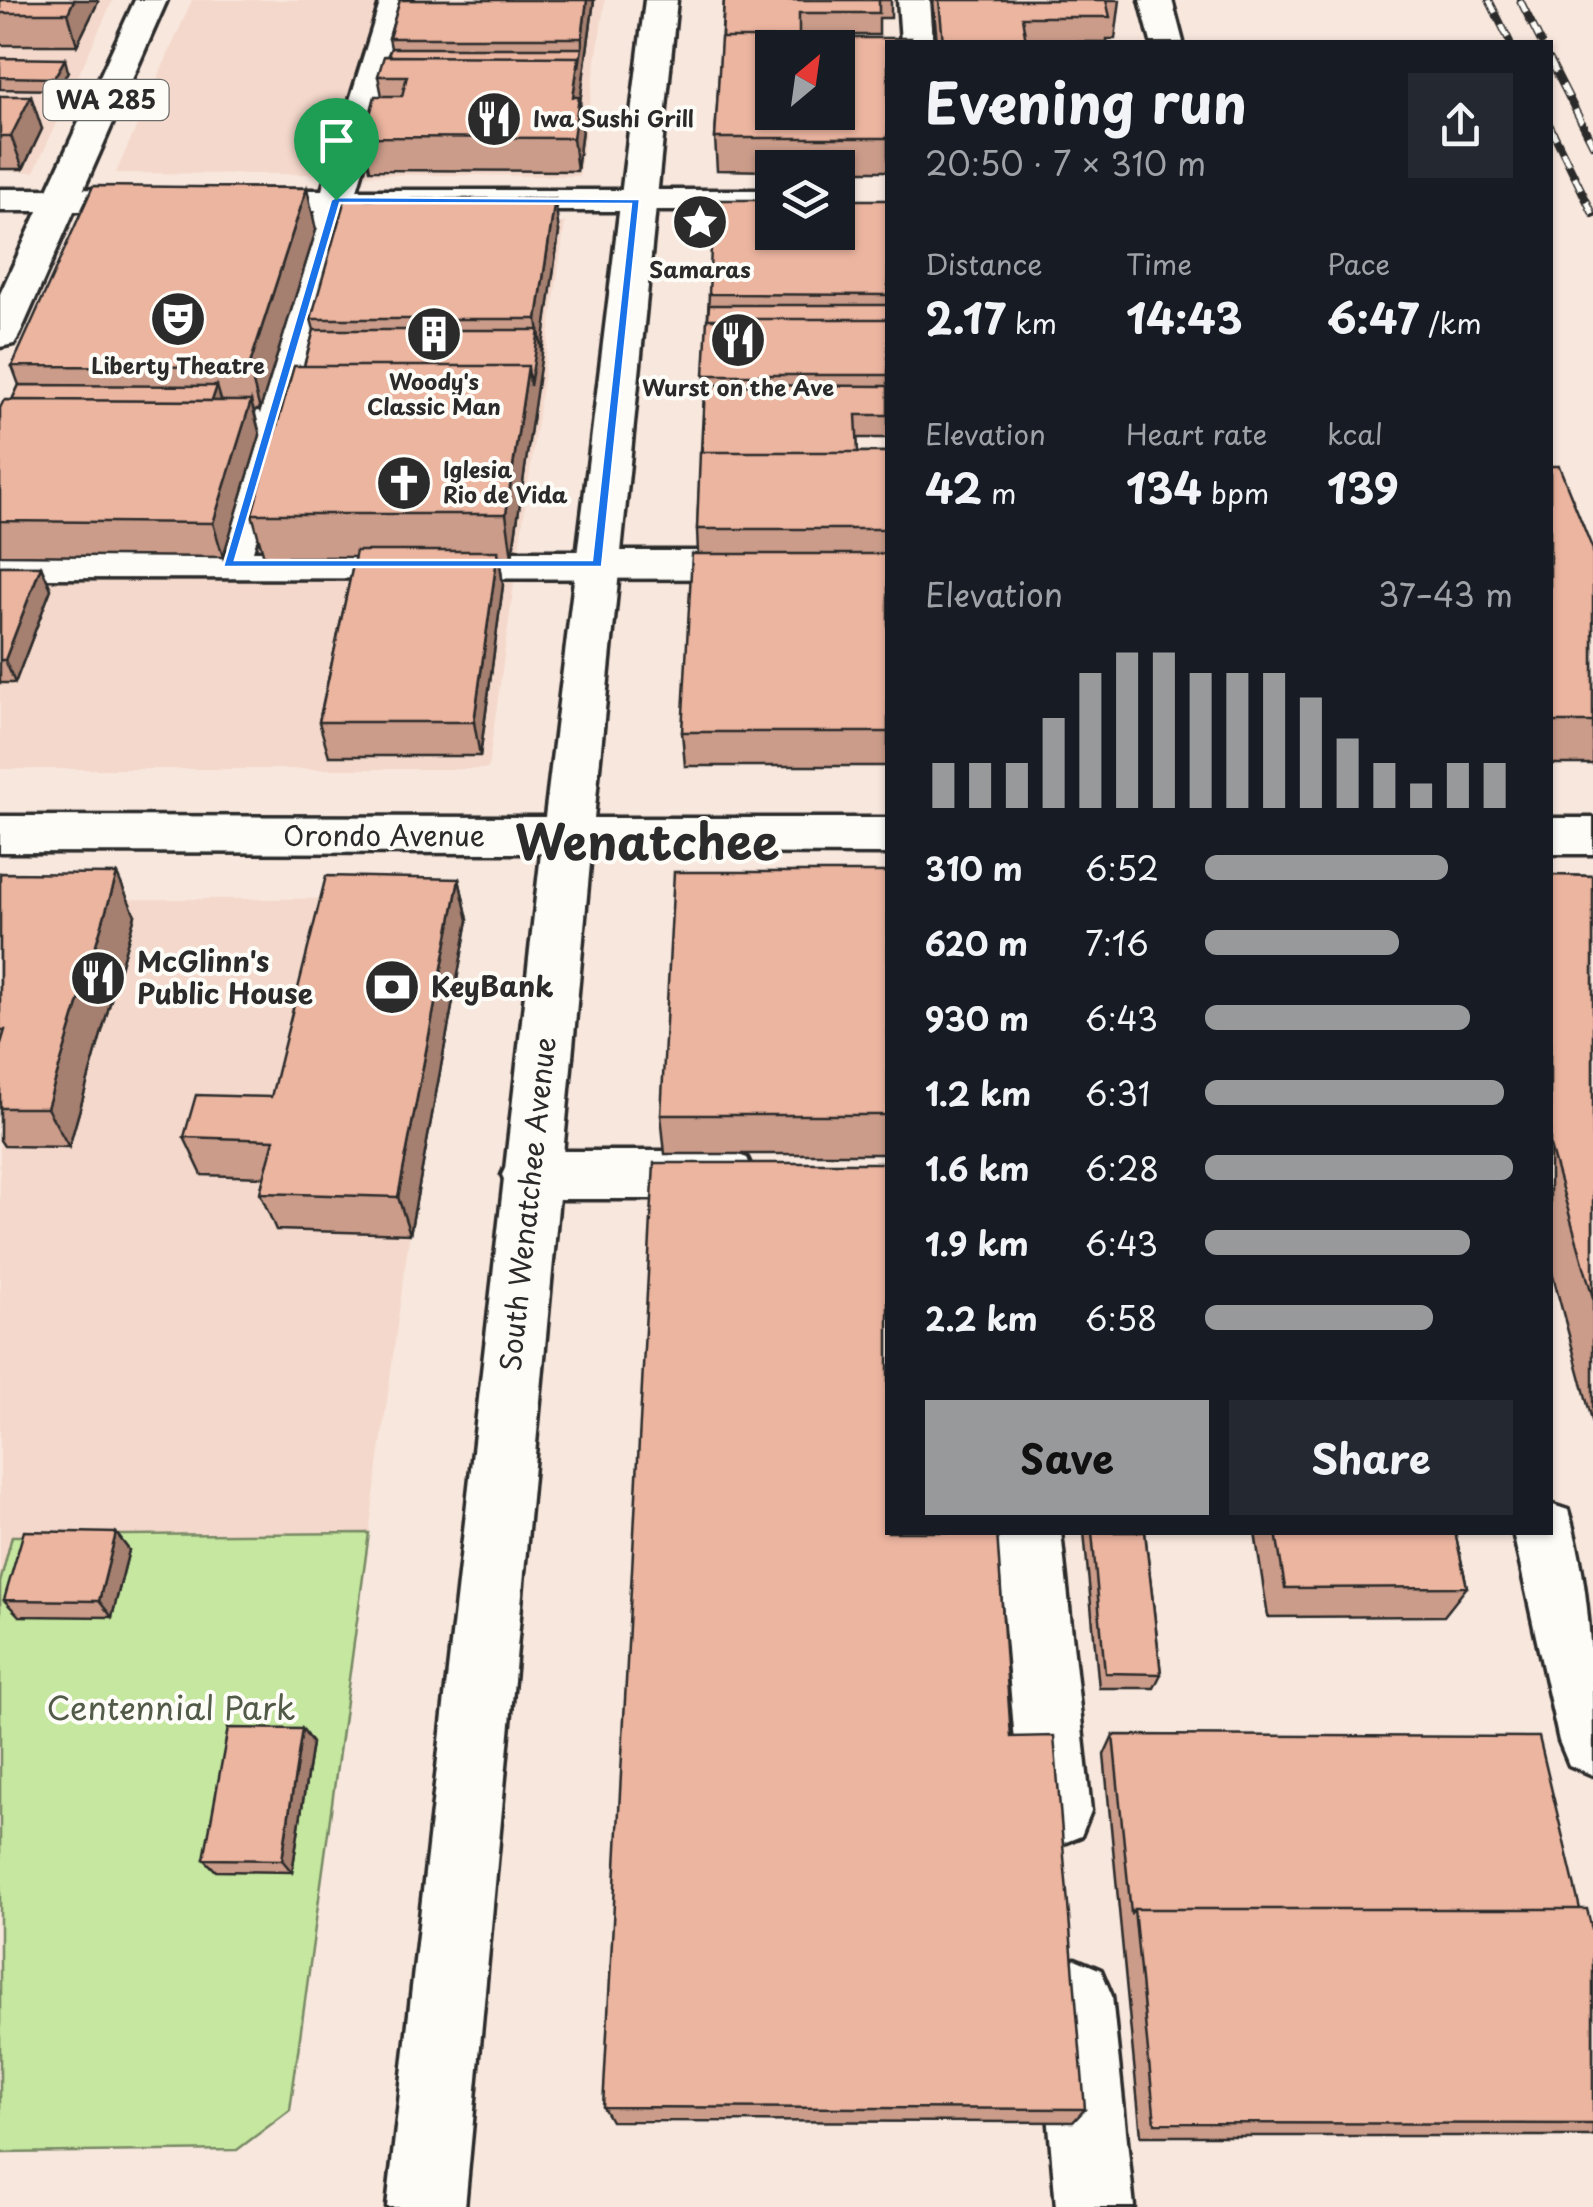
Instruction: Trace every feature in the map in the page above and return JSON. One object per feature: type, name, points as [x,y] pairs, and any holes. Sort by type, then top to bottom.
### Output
[{"type":"main road","name":"WA 285","points":[[0,336],[151,0]]},
{"type":"main road","points":[[227,564],[397,0]]},
{"type":"main road","name":"South Wenatchee Avenue","points":[[426,2207],[530,1175],[636,201],[662,0]]},
{"type":"main road","points":[[914,0],[917,40]]},
{"type":"main road","points":[[1156,0],[1166,40]]},
{"type":"main road","points":[[0,200],[755,201]]},
{"type":"main road","points":[[0,564],[885,564]]},
{"type":"main road","name":"Orondo Avenue","points":[[0,834],[885,836]]},
{"type":"main road","points":[[1553,836],[1593,836]]},
{"type":"main road","points":[[530,1175],[768,1174]]},
{"type":"main road","points":[[1030,1535],[1095,2207]]},
{"type":"main road","points":[[1546,1535],[1593,1740]]},
{"type":"shaded area","points":[[0,0],[113,0],[34,172],[0,171]]},
{"type":"shaded area","points":[[192,0],[605,0],[579,176],[116,173]]},
{"type":"shaded area","points":[[89,223],[565,223],[488,769],[0,769],[0,430]]},
{"type":"shaded area","points":[[455,898],[369,1533],[13,1536],[0,1583],[0,900]]},
{"type":"green space","name":"Centennial Park","points":[[369,1533],[290,2110],[237,2150],[0,2153],[0,1583],[12,1536]]},
{"type":"building","points":[[0,0],[74,0],[68,13],[0,13]]},
{"type":"building","points":[[400,0],[587,0],[582,38],[389,38]]},
{"type":"building","points":[[724,0],[879,0],[879,13],[799,13],[799,30],[755,30],[755,38],[722,38]]},
{"type":"building","points":[[939,0],[1106,0],[1110,17],[1022,17],[1026,40],[943,40]]},
{"type":"building","points":[[721,38],[755,38],[755,130],[855,130],[855,38],[911,38],[885,40],[885,138],[715,138]]},
{"type":"building","points":[[391,48],[582,48],[579,67],[579,57],[388,56]]},
{"type":"building","points":[[384,56],[579,57],[573,97],[579,97],[573,138],[364,137],[375,96],[402,96],[407,76],[378,76]]},
{"type":"building","points":[[0,58],[65,59],[54,78],[0,77]]},
{"type":"building","points":[[0,96],[31,96],[11,136],[0,136]]},
{"type":"building","name":"Liberty Theatre","points":[[93,186],[307,188],[249,367],[12,366]]},
{"type":"building","points":[[345,199],[555,199],[537,319],[311,319]]},
{"type":"building","points":[[713,200],[755,200],[755,250],[855,250],[855,200],[885,200],[885,295],[709,294]]},
{"type":"building","points":[[709,305],[885,305],[885,319],[708,319]]},
{"type":"building","points":[[707,319],[885,319],[885,375],[704,375]]},
{"type":"building","points":[[314,330],[539,330],[530,386],[528,366],[304,366]]},
{"type":"building","name":"Iglesia Rio de Vida","points":[[294,366],[528,366],[506,514],[252,514]]},
{"type":"building","points":[[19,385],[217,386],[212,401],[12,400]]},
{"type":"building","points":[[705,385],[885,386],[885,415],[856,415],[858,452],[702,452]]},
{"type":"building","points":[[4,400],[251,401],[213,523],[0,521],[0,408]]},
{"type":"building","points":[[700,452],[885,452],[885,529],[697,529]]},
{"type":"building","points":[[1553,466],[1559,466],[1593,550],[1593,722],[1553,722]]},
{"type":"building","points":[[356,551],[498,551],[474,722],[319,722]]},
{"type":"building","points":[[692,554],[885,554],[885,732],[682,732]]},
{"type":"building","points":[[0,566],[41,566],[5,660],[0,660]]},
{"type":"building","points":[[674,872],[885,872],[885,1115],[661,1115]]},
{"type":"building","points":[[0,873],[117,874],[47,1108],[0,1108],[0,1047],[5,1030],[0,1030]]},
{"type":"building","points":[[1553,875],[1593,876],[1593,1298],[1553,1157]]},
{"type":"building","points":[[326,876],[459,879],[398,1197],[260,1193],[274,1140],[184,1137],[196,1095],[271,1097]]},
{"type":"building","points":[[654,1163],[885,1163],[885,1535],[997,1535],[1011,1737],[1054,1736],[1085,2109],[603,2107]]},
{"type":"building","points":[[24,1531],[116,1533],[99,1601],[4,1600]]},
{"type":"building","points":[[1092,1535],[1145,1535],[1161,1674],[1105,1673]]},
{"type":"building","points":[[1276,1535],[1456,1535],[1467,1587],[1285,1588]]},
{"type":"building","points":[[228,1728],[302,1729],[282,1860],[204,1859]]},
{"type":"building","points":[[1113,1735],[1539,1737],[1580,1909],[1134,1909],[1131,1913]]},
{"type":"building","points":[[1134,1909],[1587,1909],[1593,1934],[1593,2124],[1155,2123]]},
{"type":"railway","points":[[1489,0],[1509,40]]},
{"type":"railway","points":[[1520,0],[1540,40]]},
{"type":"railway","points":[[1553,66],[1593,145]]},
{"type":"railway","points":[[1553,132],[1593,214]]},
{"type":"place","name":"Iwa Sushi Grill","points":[[494,119]]},
{"type":"place","name":"Samaras","points":[[700,222]]},
{"type":"place","name":"Liberty Theatre","points":[[178,319]]},
{"type":"place","name":"Woody's Classic Man","points":[[434,334]]},
{"type":"place","name":"Wurst on the Ave","points":[[738,340]]},
{"type":"place","name":"Iglesia Rio de Vida","points":[[404,483]]},
{"type":"place","name":"McGlinn's Public House","points":[[98,978]]},
{"type":"place","name":"KeyBank","points":[[392,987]]},
{"type":"district","name":"Wenatchee","points":[[647,843]]},
{"type":"route","points":[[336,200],[636,201],[598,564],[227,564],[336,200]]}]
